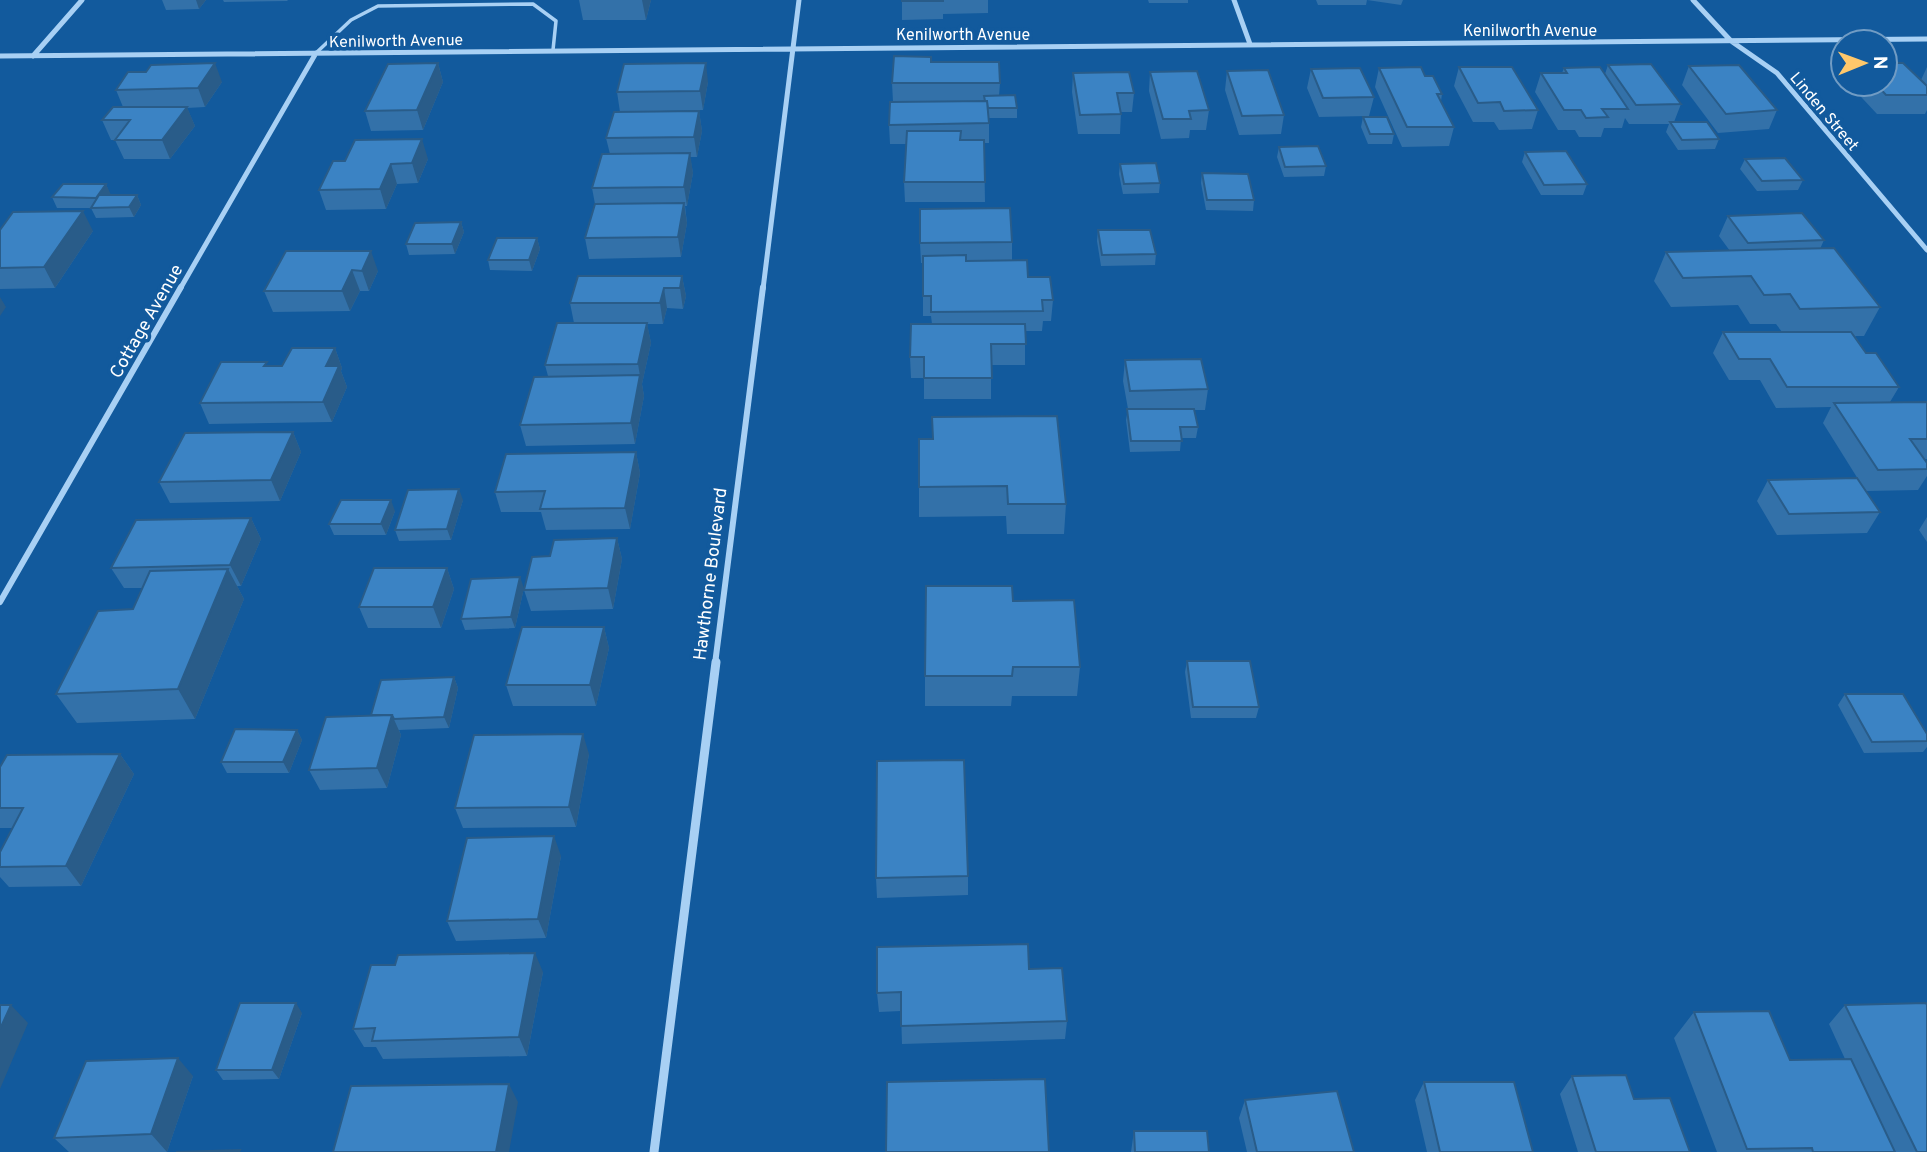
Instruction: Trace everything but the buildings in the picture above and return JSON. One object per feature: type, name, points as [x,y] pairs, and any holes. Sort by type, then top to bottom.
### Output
[{"type":"street","points":[[33,56],[82,0]]},
{"type":"street","name":"Hawthorne Boulevard","points":[[654,1152],[799,0]]},
{"type":"street","points":[[1234,0],[1250,44]]},
{"type":"street","name":"Linden Street","points":[[1693,0],[1731,41],[1777,73],[1927,250]]},
{"type":"street","name":"Kenilworth Avenue","points":[[0,56],[1927,39]]},
{"type":"street","name":"Cottage Avenue","points":[[0,603],[316,53]]},
{"type":"lane","points":[[378,6],[382,0]]},
{"type":"lane","points":[[450,5],[453,0]]},
{"type":"lane","points":[[316,53],[351,20],[378,6],[450,5],[533,4],[556,21],[552,50]]}]
